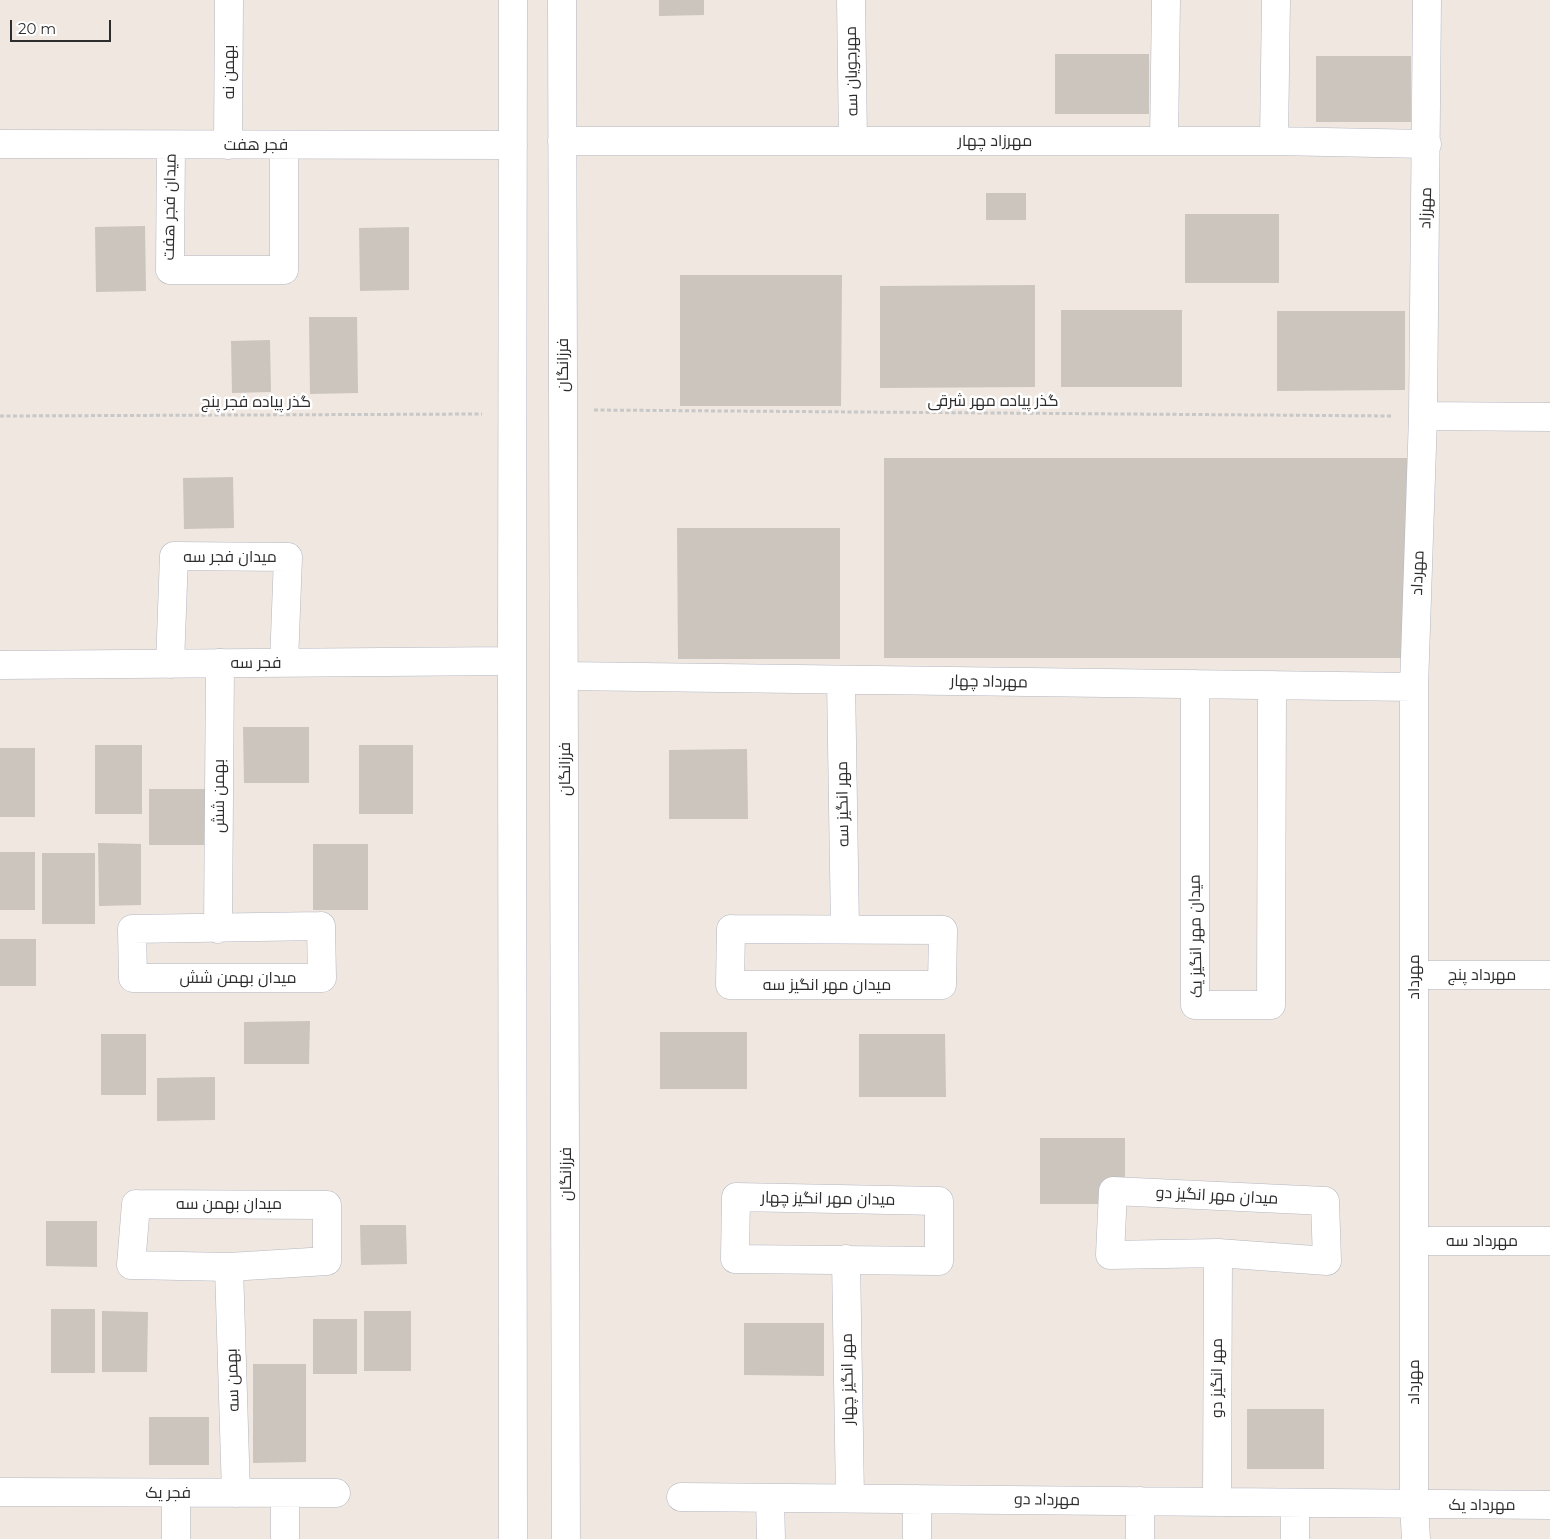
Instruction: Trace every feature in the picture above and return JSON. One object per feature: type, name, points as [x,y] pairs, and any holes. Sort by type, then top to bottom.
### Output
[{"type":"street","name":"بهمن نه","points":[[228,144],[230,0]]},
{"type":"street","points":[[513,0],[514,1538]]},
{"type":"street","name":"فرزانگان","points":[[562,0],[566,1539]]},
{"type":"street","name":"مهرجویان سه","points":[[851,0],[853,141]]},
{"type":"street","points":[[1164,141],[1166,0]]},
{"type":"street","points":[[1274,141],[1276,0]]},
{"type":"street","name":"مهرزاد","points":[[1423,416],[1427,0]]},
{"type":"street","name":"مهرزاد چهار","points":[[562,141],[1274,141],[1427,144]]},
{"type":"street","name":"فجر هفت","points":[[0,144],[513,145]]},
{"type":"street","name":"میدان فجر هفت","points":[[171,145],[170,270],[284,270],[284,145]]},
{"type":"street","points":[[1423,416],[1550,417]]},
{"type":"street","name":"مهرداد","points":[[1416,1539],[1414,1504],[1414,687],[1423,416]]},
{"type":"street","name":"میدان فجر سه","points":[[170,664],[174,556],[288,558],[284,663]]},
{"type":"street","name":"فجر سه","points":[[0,665],[512,661]]},
{"type":"street","name":"بهمن شش","points":[[218,928],[220,663]]},
{"type":"street","name":"مهرداد چهار","points":[[565,676],[1414,687]]},
{"type":"street","name":"مهر انگیز سه","points":[[841,680],[845,929]]},
{"type":"street","name":"میدان مهر انگیز یک","points":[[1195,684],[1195,1005],[1271,1005],[1272,685]]},
{"type":"street","name":"میدان بهمن شش","points":[[321,926],[322,978],[133,978],[132,929],[218,928],[321,926]]},
{"type":"street","name":"میدان مهر انگیز سه","points":[[731,929],[845,929],[943,930],[942,985],[730,985],[731,929]]},
{"type":"street","name":"مهرداد پنج","points":[[1414,975],[1550,975]]},
{"type":"street","name":"میدان مهر انگیز دو","points":[[1113,1191],[1325,1201],[1326,1261],[1218,1254],[1110,1255],[1113,1191]]},
{"type":"street","name":"میدان مهر انگیز چهار","points":[[736,1197],[939,1201],[939,1261],[846,1259],[735,1259],[736,1197]]},
{"type":"street","name":"میدان بهمن سه","points":[[136,1204],[327,1205],[327,1261],[229,1267],[131,1265],[136,1204]]},
{"type":"street","name":"مهرداد سه","points":[[1414,1241],[1550,1241]]},
{"type":"street","name":"مهر انگیز دو","points":[[1217,1502],[1218,1254]]},
{"type":"street","name":"مهر انگیز چهار","points":[[846,1259],[850,1498]]},
{"type":"street","name":"بهمن سه","points":[[229,1267],[236,1493]]},
{"type":"street","name":"فجر یک","points":[[0,1492],[336,1493]]},
{"type":"street","points":[[176,1493],[176,1539]]},
{"type":"street","points":[[285,1493],[285,1539]]},
{"type":"street","name":"مهرداد دو","points":[[681,1496],[1414,1504]]},
{"type":"street","points":[[770,1498],[771,1539]]},
{"type":"street","points":[[917,1499],[917,1539]]},
{"type":"street","points":[[1140,1501],[1140,1539]]},
{"type":"street","points":[[1295,1503],[1296,1539]]},
{"type":"street","name":"مهرداد یک","points":[[1414,1504],[1550,1505]]},
{"type":"path","name":"گذر پیاده مهر شرقی","points":[[564,410],[1423,416]]},
{"type":"path","name":"گذر پیاده فجر پنج","points":[[0,416],[512,414]]},
{"type":"building","points":[[659,0],[704,0],[704,15],[659,16]]},
{"type":"building","points":[[1055,54],[1149,54],[1149,114],[1055,114]]},
{"type":"building","points":[[1316,56],[1411,56],[1411,122],[1316,122]]},
{"type":"building","points":[[986,193],[1026,193],[1026,220],[986,220]]},
{"type":"building","points":[[1185,214],[1279,214],[1279,283],[1185,283]]},
{"type":"building","points":[[145,226],[146,291],[96,292],[95,227]]},
{"type":"building","points":[[409,227],[409,290],[360,291],[359,228]]},
{"type":"building","points":[[680,275],[842,275],[841,406],[680,406]]},
{"type":"building","points":[[1035,285],[1035,387],[880,388],[880,286]]},
{"type":"building","points":[[1061,310],[1182,310],[1182,387],[1061,387]]},
{"type":"building","points":[[1277,311],[1405,311],[1405,390],[1277,391]]},
{"type":"building","points":[[309,317],[357,317],[358,393],[310,394]]},
{"type":"building","points":[[270,340],[271,392],[232,393],[231,341]]},
{"type":"building","points":[[884,458],[1410,458],[1410,658],[884,658]]},
{"type":"building","points":[[233,477],[234,528],[184,529],[183,478]]},
{"type":"building","points":[[677,528],[840,528],[840,659],[678,659]]},
{"type":"building","points":[[243,727],[309,727],[309,783],[244,783]]},
{"type":"building","points":[[95,745],[142,745],[142,814],[95,814]]},
{"type":"building","points":[[359,745],[413,745],[413,814],[359,814]]},
{"type":"building","points":[[0,748],[35,748],[35,817],[0,817]]},
{"type":"building","points":[[747,749],[748,819],[669,819],[669,750]]},
{"type":"building","points":[[149,789],[206,789],[206,845],[149,845]]},
{"type":"building","points":[[98,843],[141,844],[141,905],[99,906]]},
{"type":"building","points":[[313,844],[368,844],[368,910],[313,910]]},
{"type":"building","points":[[0,852],[35,852],[35,910],[0,910]]},
{"type":"building","points":[[42,853],[95,853],[95,924],[42,924]]},
{"type":"building","points":[[0,939],[36,939],[36,986],[0,986]]},
{"type":"building","points":[[310,1021],[309,1064],[244,1064],[244,1022]]},
{"type":"building","points":[[660,1032],[747,1032],[747,1089],[660,1089]]},
{"type":"building","points":[[101,1034],[146,1034],[146,1095],[101,1095]]},
{"type":"building","points":[[859,1034],[945,1034],[946,1097],[859,1097]]},
{"type":"building","points":[[215,1077],[215,1120],[157,1121],[157,1078]]},
{"type":"building","points":[[1040,1138],[1125,1138],[1125,1204],[1040,1204]]},
{"type":"building","points":[[46,1221],[97,1221],[97,1267],[46,1266]]},
{"type":"building","points":[[360,1225],[406,1225],[407,1264],[361,1265]]},
{"type":"building","points":[[51,1309],[95,1309],[95,1373],[51,1373]]},
{"type":"building","points":[[102,1311],[148,1312],[147,1372],[102,1372]]},
{"type":"building","points":[[364,1311],[411,1311],[411,1371],[364,1371]]},
{"type":"building","points":[[313,1319],[357,1319],[357,1374],[313,1374]]},
{"type":"building","points":[[744,1323],[824,1323],[824,1376],[744,1375]]},
{"type":"building","points":[[253,1364],[306,1364],[306,1462],[253,1463]]},
{"type":"building","points":[[1247,1409],[1324,1409],[1324,1469],[1247,1469]]},
{"type":"building","points":[[149,1417],[209,1417],[209,1465],[149,1465]]}]
